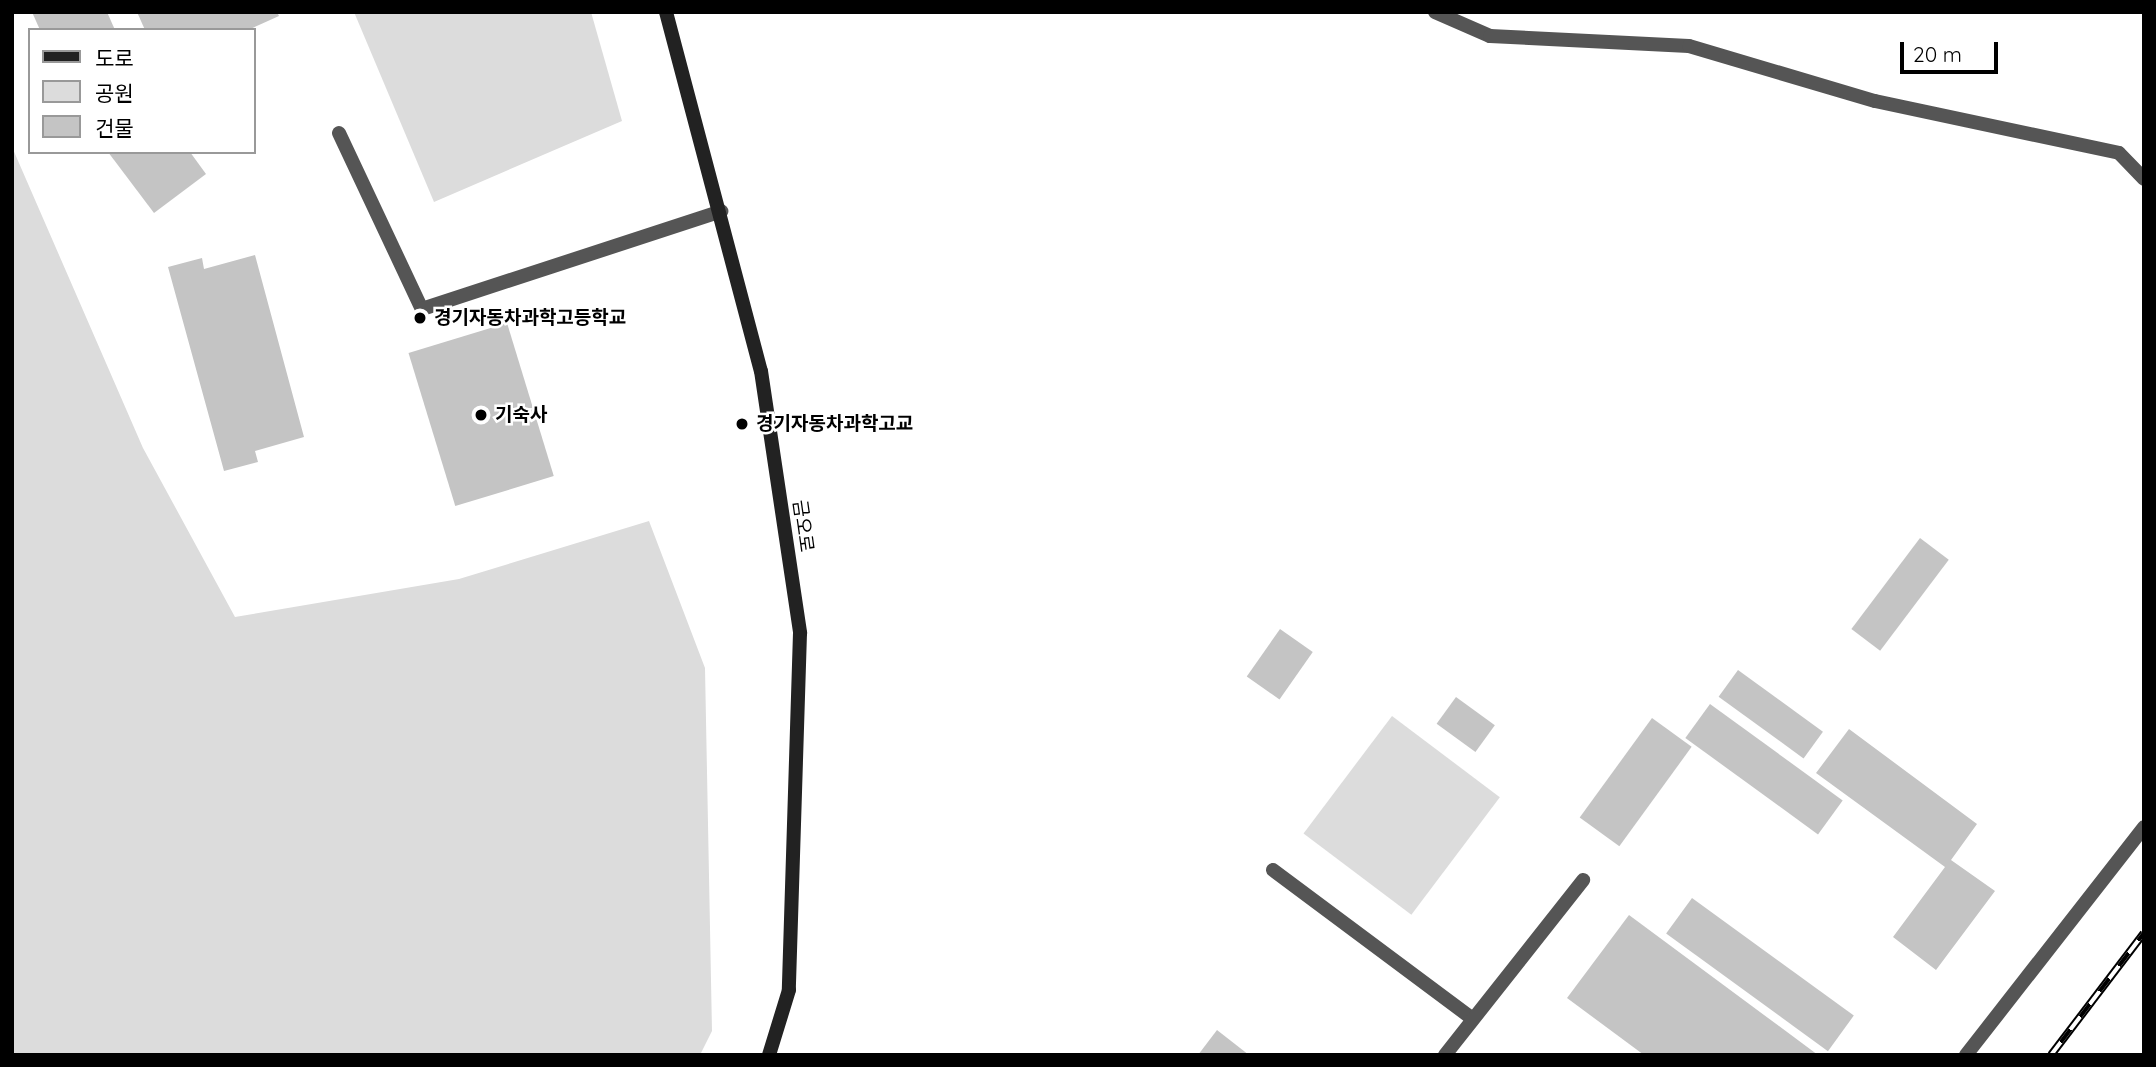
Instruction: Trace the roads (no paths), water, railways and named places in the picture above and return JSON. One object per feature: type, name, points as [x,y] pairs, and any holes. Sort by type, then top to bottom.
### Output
[{"type":"street","name":"금오로","points":[[666,12],[761,371],[800,633],[789,990],[769,1055]]},
{"type":"street","points":[[1435,12],[1490,36],[1689,46],[1875,101],[2119,153],[2144,179]]},
{"type":"street","points":[[338,133],[422,309],[720,211]]},
{"type":"street","points":[[1966,1055],[2144,827]]},
{"type":"street","points":[[1273,870],[1473,1020]]},
{"type":"street","points":[[1445,1055],[1583,880]]},
{"type":"railway","points":[[2051,1055],[2144,933]]},
{"type":"place","name":"경기자동차과학고등학교","points":[[420,318]]},
{"type":"place","name":"기숙사","points":[[481,415]]},
{"type":"place","name":"경기자동차과학고교","points":[[742,424]]}]
